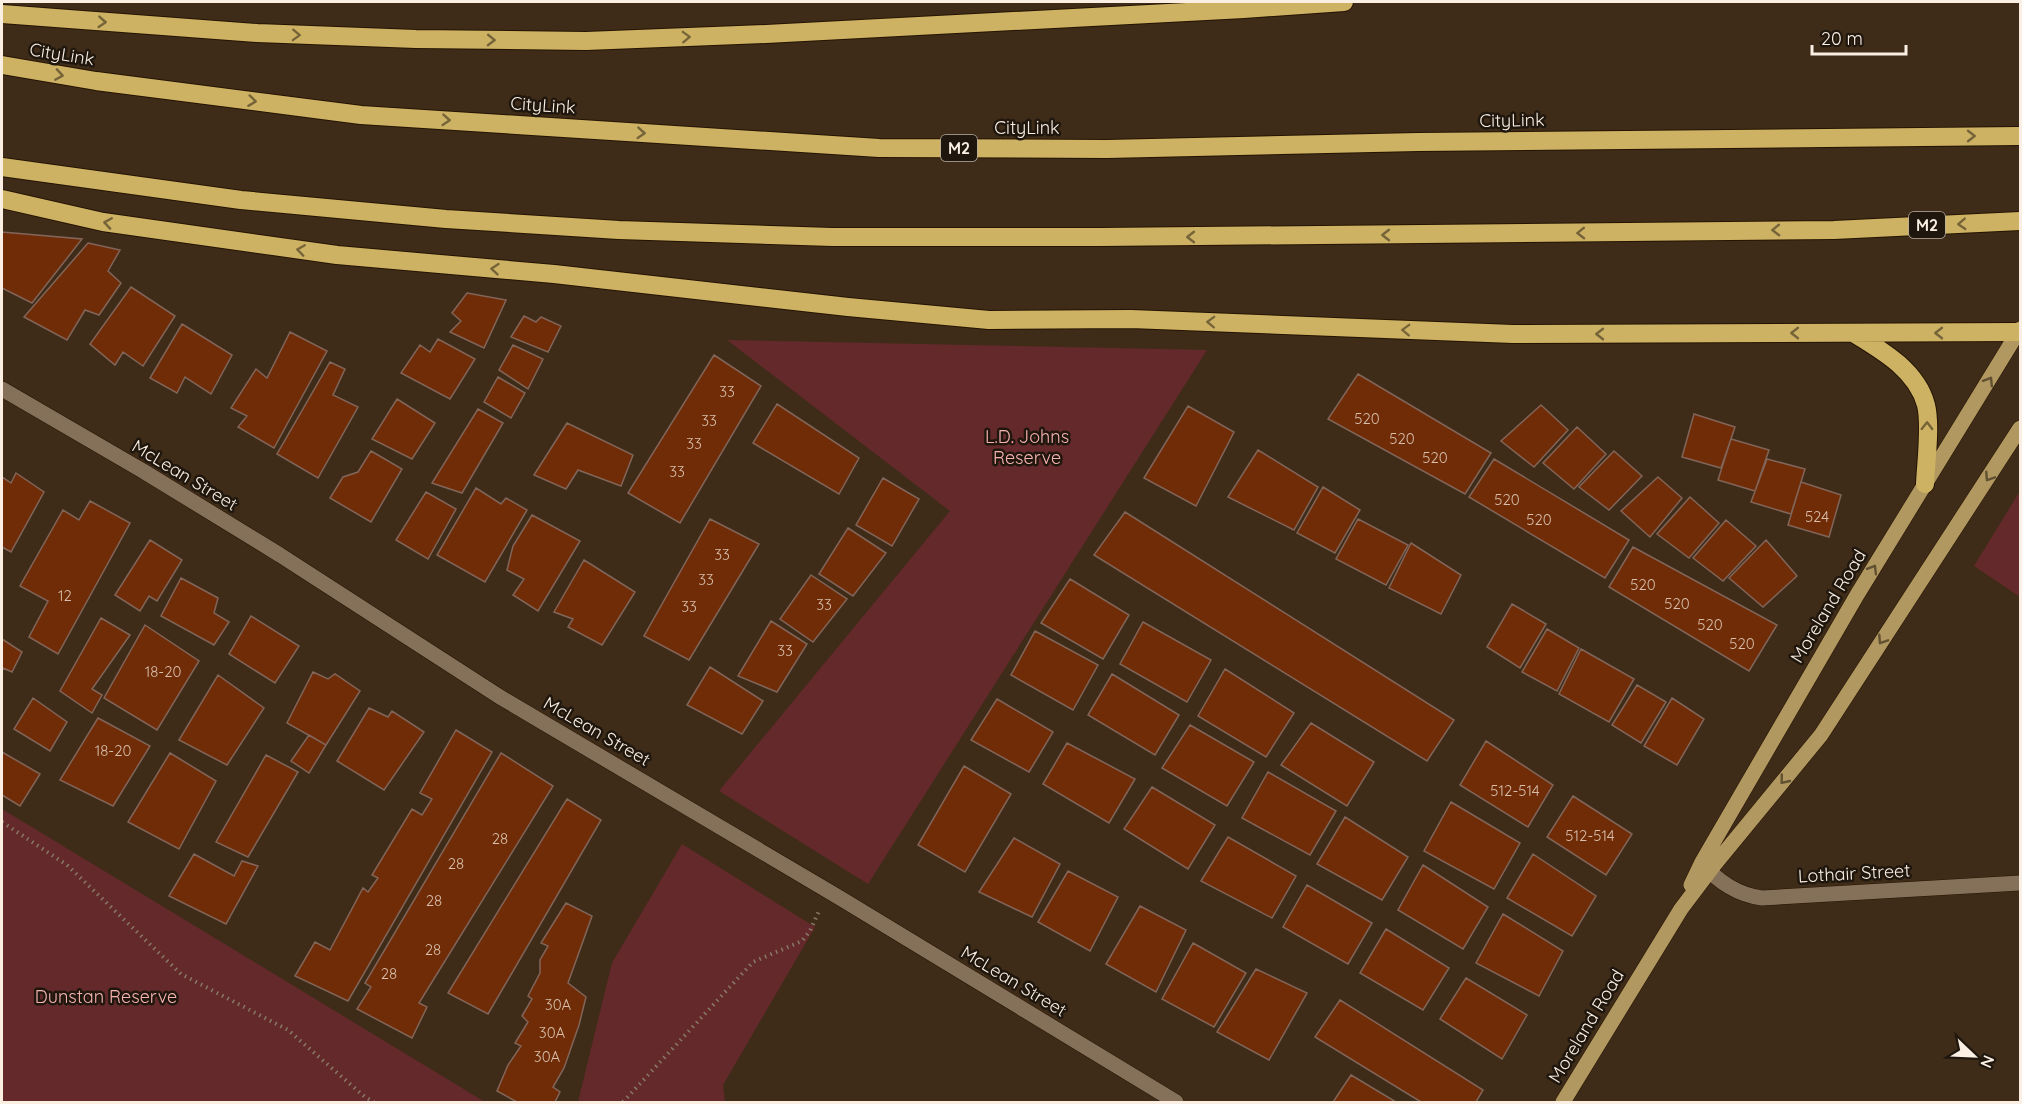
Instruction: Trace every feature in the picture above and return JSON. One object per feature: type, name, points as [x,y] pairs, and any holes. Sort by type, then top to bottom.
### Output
[{"type":"highway","points":[[2,14],[257,33],[416,39],[586,41],[766,34],[1344,2]]},
{"type":"highway","name":"CityLink","points":[[2,65],[96,81],[362,115],[879,148],[1107,149],[1430,142],[2020,136]]},
{"type":"highway","name":"M2","points":[[2,167],[241,200],[446,219],[619,230],[832,237],[1123,237],[1834,230],[2020,221]]},
{"type":"highway","points":[[2,199],[103,222],[336,255],[554,274],[848,307],[989,320],[1131,319],[1514,334],[2020,331]]},
{"type":"highway","points":[[1854,333],[1886,352],[1911,376],[1921,392],[1928,423],[1925,484]]},
{"type":"main road","name":"Moreland Road","points":[[1563,1102],[1681,909],[1789,710],[2020,331]]},
{"type":"main road","name":"Moreland Road","points":[[1705,867],[1821,735],[2020,428]]},
{"type":"street","name":"McLean Street","points":[[2,389],[143,471],[280,555],[500,697],[1176,1102]]},
{"type":"street","name":"Lothair Street","points":[[1705,867],[1724,884],[1750,896],[1762,898],[2020,883]]},
{"type":"path","points":[[2,822],[67,865],[181,974],[288,1030],[365,1097],[374,1102]]},
{"type":"path","points":[[622,1102],[753,962],[802,941],[810,932],[827,891]]},
{"type":"green space","name":"L.D. Johns Reserve","points":[[727,340],[1207,350],[868,884],[719,791],[950,511]]},
{"type":"green space","points":[[2020,491],[2020,597],[1974,566]]},
{"type":"green space","name":"Dunstan Reserve","points":[[2,809],[485,1102],[2,1102]]},
{"type":"green space","points":[[682,844],[815,927],[723,1085],[725,1102],[578,1102],[612,963]]},
{"type":"building","points":[[2,232],[82,239],[32,303],[2,288]]},
{"type":"building","points":[[88,243],[120,250],[108,271],[121,283],[99,315],[85,310],[67,340],[24,317]]},
{"type":"building","points":[[131,287],[175,316],[143,366],[123,352],[115,365],[90,344]]},
{"type":"building","points":[[467,293],[506,300],[484,348],[450,332],[461,321],[452,313]]},
{"type":"building","points":[[524,316],[536,322],[541,317],[561,326],[548,352],[511,337]]},
{"type":"building","points":[[182,324],[232,355],[211,394],[185,377],[177,393],[150,378]]},
{"type":"building","points":[[290,332],[327,351],[274,448],[238,427],[247,416],[231,408],[256,369],[267,378]]},
{"type":"building","points":[[438,339],[475,359],[450,399],[401,373],[420,345],[430,352]]},
{"type":"building","points":[[513,345],[543,359],[528,389],[499,370]]},
{"type":"building","points":[[714,355],[761,386],[680,523],[628,493]]},
{"type":"building","points":[[330,362],[345,369],[333,395],[358,407],[318,478],[277,454]]},
{"type":"building","points":[[1358,374],[1491,453],[1465,494],[1328,419]]},
{"type":"building","points":[[498,377],[525,393],[511,418],[484,402]]},
{"type":"building","points":[[397,399],[435,423],[412,459],[372,439]]},
{"type":"building","points":[[777,404],[859,458],[839,494],[753,443]]},
{"type":"building","points":[[1541,405],[1568,430],[1534,467],[1501,441]]},
{"type":"building","points":[[1188,406],[1234,432],[1196,506],[1144,478]]},
{"type":"building","points":[[478,409],[503,423],[462,493],[432,483]]},
{"type":"building","points":[[1694,414],[1735,427],[1721,468],[1682,457]]},
{"type":"building","points":[[567,423],[633,455],[621,486],[578,470],[566,489],[534,475]]},
{"type":"building","points":[[1577,427],[1606,454],[1574,489],[1543,463]]},
{"type":"building","points":[[1731,439],[1769,450],[1755,491],[1718,480]]},
{"type":"building","points":[[1258,450],[1318,487],[1294,530],[1228,497]]},
{"type":"building","points":[[371,451],[402,469],[371,522],[330,498],[343,477],[358,472]]},
{"type":"building","points":[[1614,451],[1642,476],[1609,510],[1579,487]]},
{"type":"building","points":[[1494,459],[1629,540],[1605,578],[1469,497]]},
{"type":"building","points":[[1767,459],[1805,469],[1791,514],[1751,502]]},
{"type":"building","points":[[16,473],[44,492],[11,552],[2,547],[2,477],[11,483]]},
{"type":"building","points":[[1658,477],[1682,498],[1650,537],[1621,511]]},
{"type":"building","points":[[883,478],[919,499],[892,546],[856,525]]},
{"type":"building","points":[[1801,482],[1841,495],[1829,537],[1788,525]]},
{"type":"building","points":[[1323,487],[1360,510],[1335,553],[1297,533]]},
{"type":"building","points":[[476,488],[501,504],[506,498],[527,510],[485,582],[437,555]]},
{"type":"building","points":[[426,492],[456,509],[428,559],[396,540]]},
{"type":"building","points":[[1690,497],[1719,523],[1689,558],[1657,534]]},
{"type":"building","points":[[90,501],[130,523],[58,654],[29,637],[48,601],[20,586],[63,510],[79,520]]},
{"type":"building","points":[[1125,512],[1454,720],[1427,761],[1094,555]]},
{"type":"building","points":[[532,515],[580,541],[538,611],[513,595],[524,579],[507,570],[513,546]]},
{"type":"building","points":[[710,519],[759,544],[689,660],[644,636]]},
{"type":"building","points":[[1358,519],[1408,545],[1386,585],[1336,559]]},
{"type":"building","points":[[1726,520],[1756,546],[1723,581],[1693,558]]},
{"type":"building","points":[[848,528],[886,553],[853,596],[819,574]]},
{"type":"building","points":[[150,540],[182,560],[157,601],[149,596],[140,611],[115,595]]},
{"type":"building","points":[[1766,540],[1797,576],[1763,607],[1729,578]]},
{"type":"building","points":[[1411,543],[1461,575],[1441,614],[1389,588]]},
{"type":"building","points":[[1633,547],[1777,625],[1749,671],[1609,587]]},
{"type":"building","points":[[584,560],[635,592],[602,645],[568,627],[573,619],[554,612]]},
{"type":"building","points":[[811,575],[847,599],[813,642],[780,619]]},
{"type":"building","points":[[181,578],[218,598],[214,613],[229,622],[214,645],[161,616]]},
{"type":"building","points":[[1070,579],[1129,615],[1103,659],[1041,623]]},
{"type":"building","points":[[1512,604],[1546,624],[1520,668],[1487,647]]},
{"type":"building","points":[[251,616],[299,646],[275,683],[229,654]]},
{"type":"building","points":[[101,618],[130,635],[92,689],[102,695],[92,713],[60,691]]},
{"type":"building","points":[[771,621],[807,644],[777,692],[738,676]]},
{"type":"building","points":[[1143,622],[1211,660],[1187,702],[1120,664]]},
{"type":"building","points":[[145,625],[199,661],[157,730],[104,698]]},
{"type":"building","points":[[1547,629],[1579,648],[1557,691],[1522,672]]},
{"type":"building","points":[[1035,631],[1098,665],[1073,710],[1011,675]]},
{"type":"building","points":[[2,639],[22,652],[12,672],[3,668],[2,671]]},
{"type":"building","points":[[1581,649],[1634,679],[1609,722],[1559,694]]},
{"type":"building","points":[[710,667],[763,701],[742,734],[687,705]]},
{"type":"building","points":[[1225,669],[1294,713],[1266,757],[1198,716]]},
{"type":"building","points":[[313,672],[328,679],[335,674],[360,691],[326,745],[287,723]]},
{"type":"building","points":[[1112,674],[1179,715],[1155,755],[1088,715]]},
{"type":"building","points":[[218,675],[264,708],[227,765],[179,740]]},
{"type":"building","points":[[1637,685],[1666,702],[1641,743],[1612,725]]},
{"type":"building","points":[[33,698],[67,722],[50,751],[14,729]]},
{"type":"building","points":[[1672,698],[1704,719],[1677,765],[1644,746]]},
{"type":"building","points":[[997,699],[1053,732],[1029,772],[971,740]]},
{"type":"building","points":[[369,708],[388,717],[392,711],[424,732],[384,790],[337,761]]},
{"type":"building","points":[[98,718],[150,746],[113,806],[60,780]]},
{"type":"building","points":[[1311,723],[1374,762],[1347,806],[1281,765]]},
{"type":"building","points":[[1190,725],[1254,762],[1227,806],[1162,768]]},
{"type":"building","points":[[456,730],[492,752],[348,1001],[295,976],[315,942],[330,950],[363,888],[368,892],[378,878],[372,875],[412,809],[422,815],[432,799],[420,793]]},
{"type":"building","points":[[309,735],[326,745],[309,773],[291,761]]},
{"type":"building","points":[[1486,741],[1553,785],[1528,827],[1460,785]]},
{"type":"building","points":[[1067,743],[1135,779],[1109,823],[1043,784]]},
{"type":"building","points":[[2,752],[40,774],[20,806],[2,795]]},
{"type":"building","points":[[170,753],[216,781],[179,849],[128,822]]},
{"type":"building","points":[[501,753],[553,786],[419,1003],[427,1007],[412,1038],[357,1009],[371,987],[365,983]]},
{"type":"building","points":[[266,755],[298,772],[248,857],[216,842]]},
{"type":"building","points":[[964,766],[1011,794],[965,872],[918,845]]},
{"type":"building","points":[[1268,772],[1336,811],[1310,855],[1242,818]]},
{"type":"building","points":[[1152,787],[1215,825],[1188,869],[1124,829]]},
{"type":"building","points":[[1573,796],[1632,834],[1606,875],[1547,837]]},
{"type":"building","points":[[567,799],[601,820],[488,1014],[448,993]]},
{"type":"building","points":[[1451,802],[1520,843],[1494,889],[1424,851]]},
{"type":"building","points":[[1345,817],[1408,857],[1382,900],[1317,864]]},
{"type":"building","points":[[1228,837],[1296,876],[1272,918],[1201,881]]},
{"type":"building","points":[[1014,838],[1060,864],[1032,917],[979,892]]},
{"type":"building","points":[[194,854],[234,876],[242,861],[258,866],[226,924],[169,896]]},
{"type":"building","points":[[1533,854],[1596,896],[1572,936],[1507,898]]},
{"type":"building","points":[[1423,865],[1488,907],[1463,949],[1398,910]]},
{"type":"building","points":[[1068,871],[1118,897],[1090,951],[1038,922]]},
{"type":"building","points":[[1307,885],[1372,923],[1348,964],[1283,927]]},
{"type":"building","points":[[566,903],[592,916],[568,983],[586,997],[564,1068],[553,1087],[560,1092],[555,1102],[517,1102],[497,1091],[508,1065],[521,1046],[515,1043],[528,1022],[522,1016],[532,999],[528,996],[540,973],[540,960],[548,946],[541,943]]},
{"type":"building","points":[[1140,906],[1186,930],[1156,992],[1106,964]]},
{"type":"building","points":[[1503,914],[1563,951],[1539,996],[1476,963]]},
{"type":"building","points":[[1386,929],[1449,968],[1423,1010],[1360,973]]},
{"type":"building","points":[[1193,943],[1246,973],[1214,1027],[1162,999]]},
{"type":"building","points":[[1256,969],[1307,993],[1269,1060],[1217,1032]]},
{"type":"building","points":[[1466,978],[1527,1015],[1502,1059],[1440,1019]]},
{"type":"building","points":[[1340,1000],[1483,1090],[1476,1102],[1421,1102],[1315,1037]]},
{"type":"building","points":[[1351,1075],[1396,1102],[1333,1102]]}]
